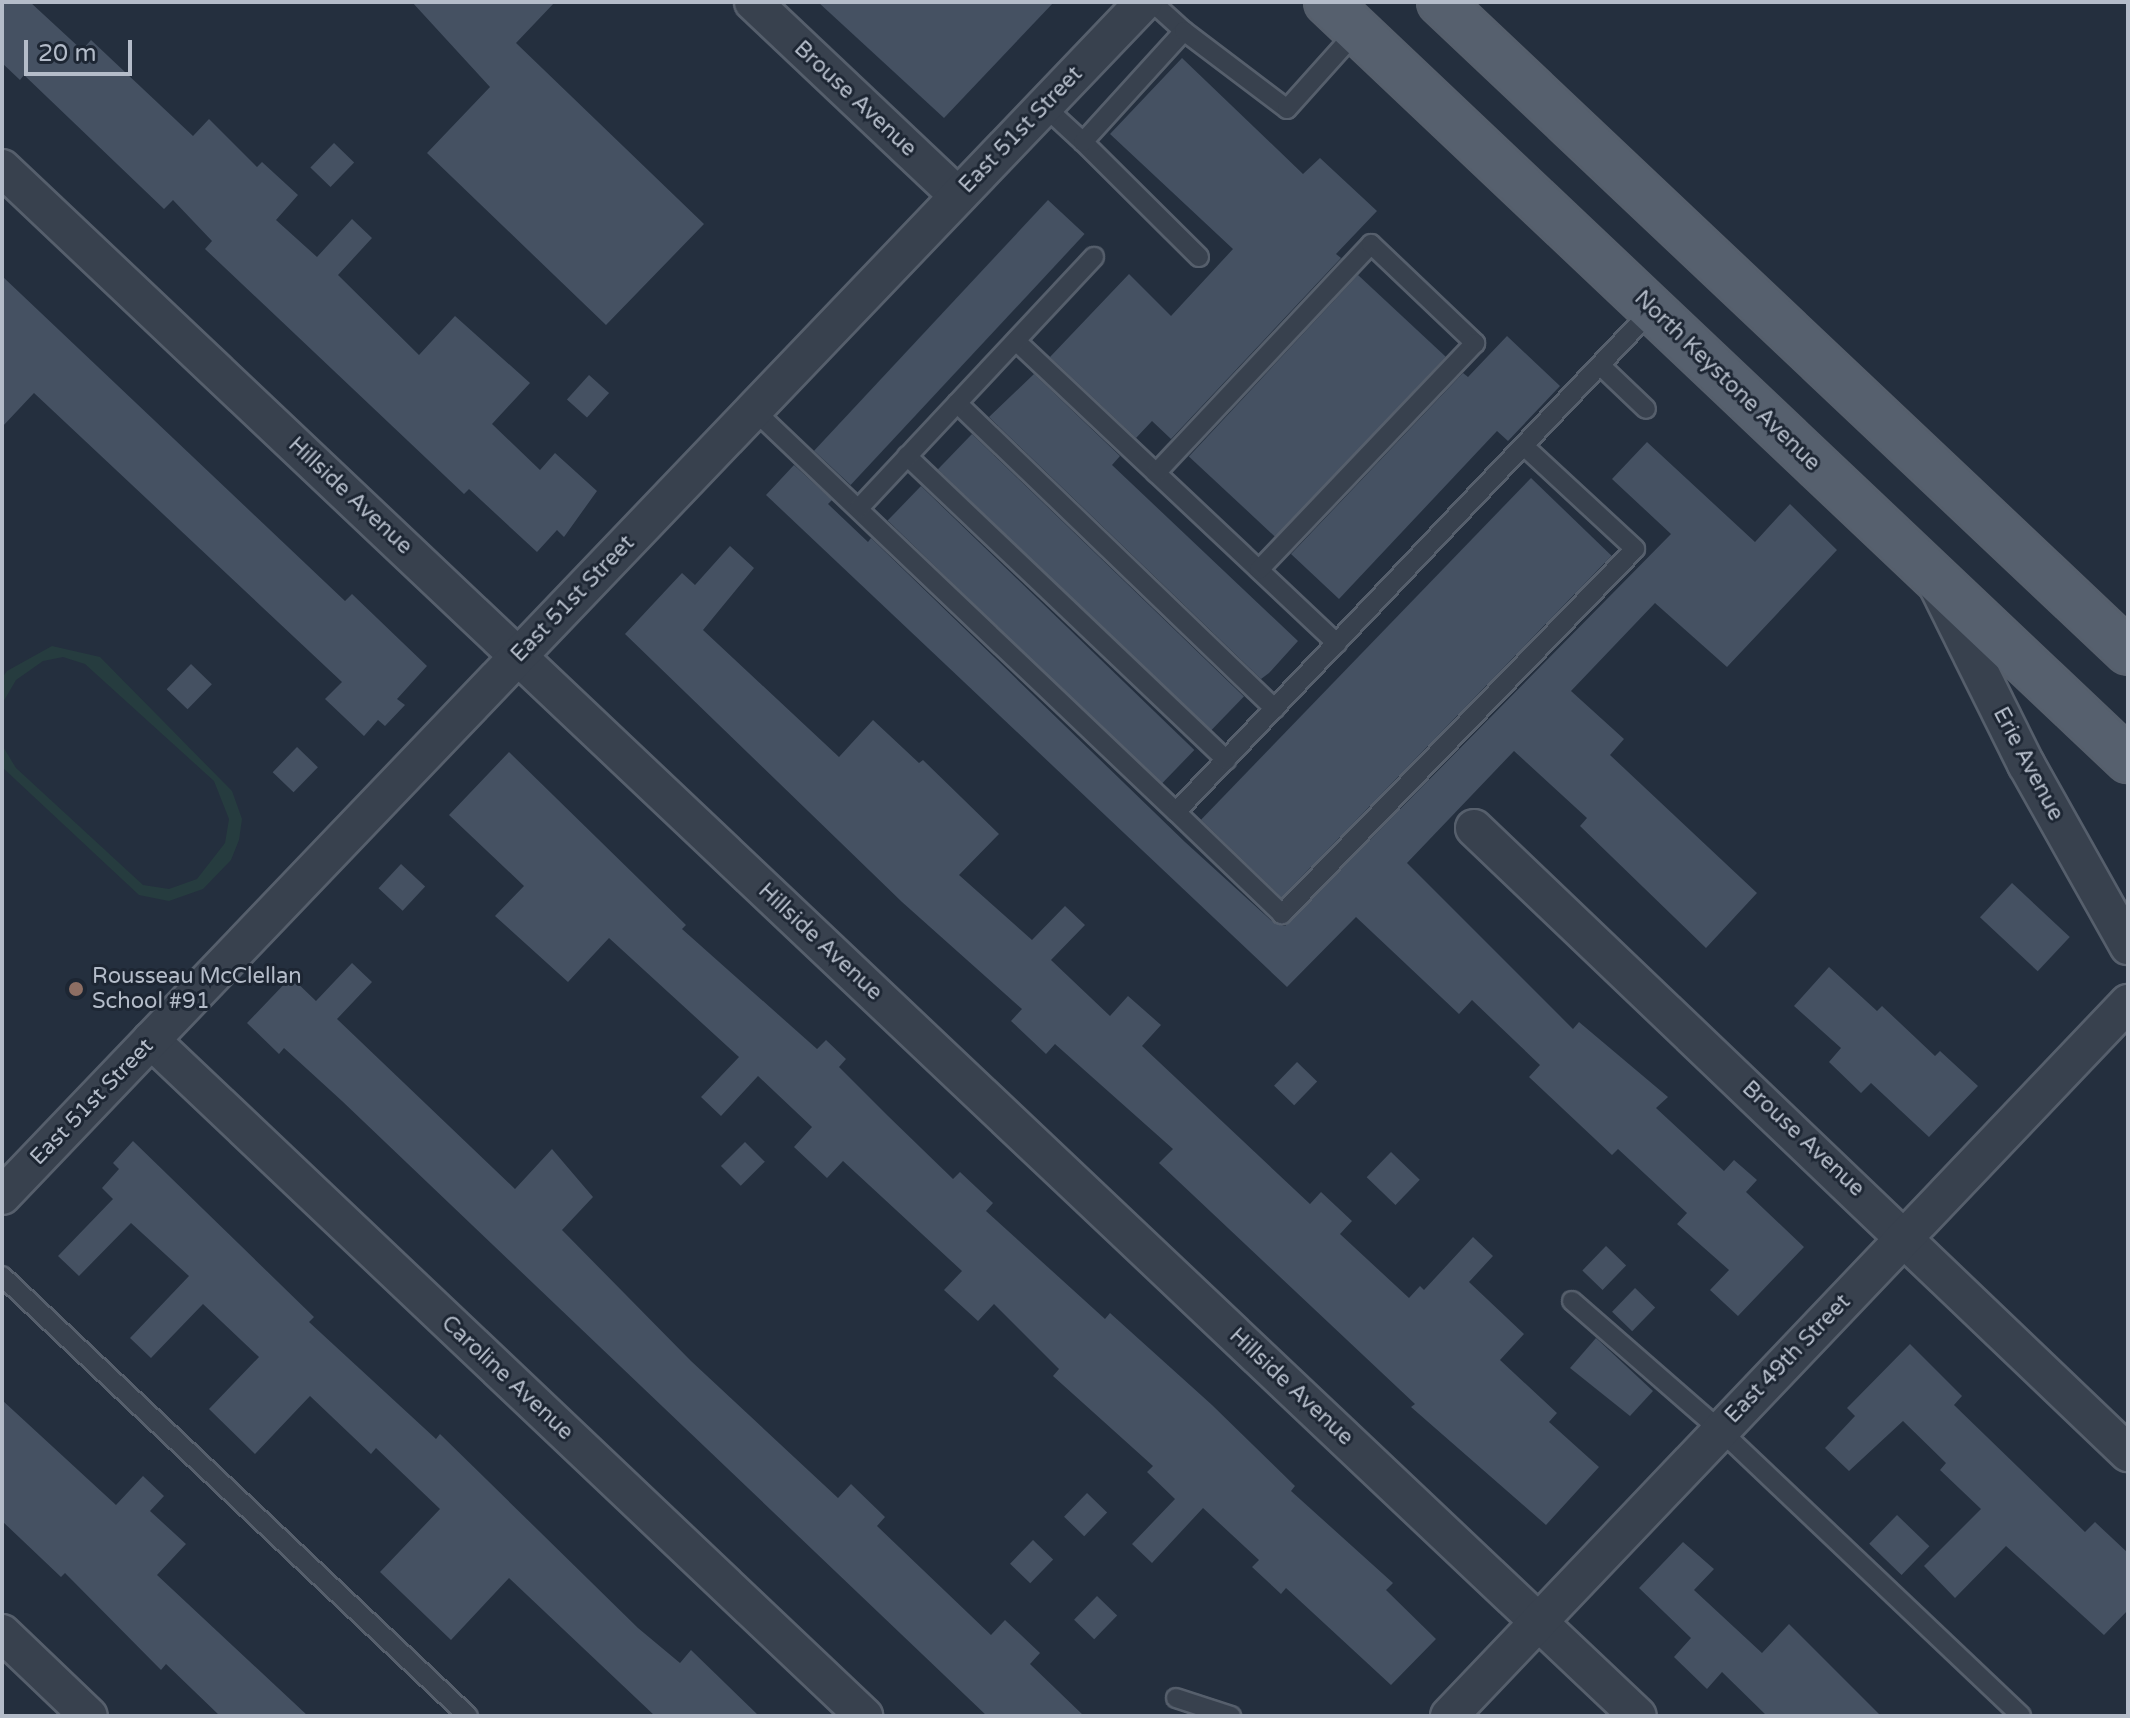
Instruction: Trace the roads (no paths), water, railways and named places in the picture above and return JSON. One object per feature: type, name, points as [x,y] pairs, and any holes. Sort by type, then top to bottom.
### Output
[{"type":"main road","points":[[1440,2],[2128,652]]},
{"type":"main road","name":"North Keystone Avenue","points":[[1342,17],[2128,760]]},
{"type":"street","name":"Brouse Avenue","points":[[753,2],[958,196]]},
{"type":"street","name":"East 51st Street","points":[[2,1196],[1144,2]]},
{"type":"street","name":"Hillside Avenue","points":[[2,168],[1638,1716]]},
{"type":"street","name":"Erie Avenue","points":[[1934,578],[2026,764],[2128,946]]},
{"type":"street","name":"Brouse Avenue","points":[[1474,828],[1906,1236],[2128,1453]]},
{"type":"street","name":"East 49th Street","points":[[1449,1716],[2128,1003]]},
{"type":"street","name":"Caroline Avenue","points":[[151,1040],[864,1716]]},
{"type":"street","points":[[2,1633],[89,1716]]},
{"type":"lane","points":[[1152,2],[1184,31],[1287,109],[1342,17]]},
{"type":"lane","points":[[1083,142],[1184,31]]},
{"type":"lane","points":[[1044,106],[1199,257]]},
{"type":"lane","points":[[1156,473],[1371,244],[1475,343],[1259,570]]},
{"type":"lane","points":[[859,508],[1094,257]]},
{"type":"lane","points":[[1176,812],[1652,310]]},
{"type":"lane","points":[[1016,341],[1337,643]]},
{"type":"lane","points":[[1601,366],[1646,409]]},
{"type":"lane","points":[[957,403],[1275,709]]},
{"type":"lane","points":[[754,410],[1282,914],[1635,549],[1525,447]]},
{"type":"lane","points":[[907,456],[1226,760]]},
{"type":"lane","points":[[2,1276],[468,1716]]},
{"type":"lane","points":[[1572,1301],[1720,1430],[2021,1716]]},
{"type":"lane","points":[[1176,1698],[1231,1716]]},
{"type":"place","name":"Rousseau McClellan School #91","points":[[76,989]]}]
